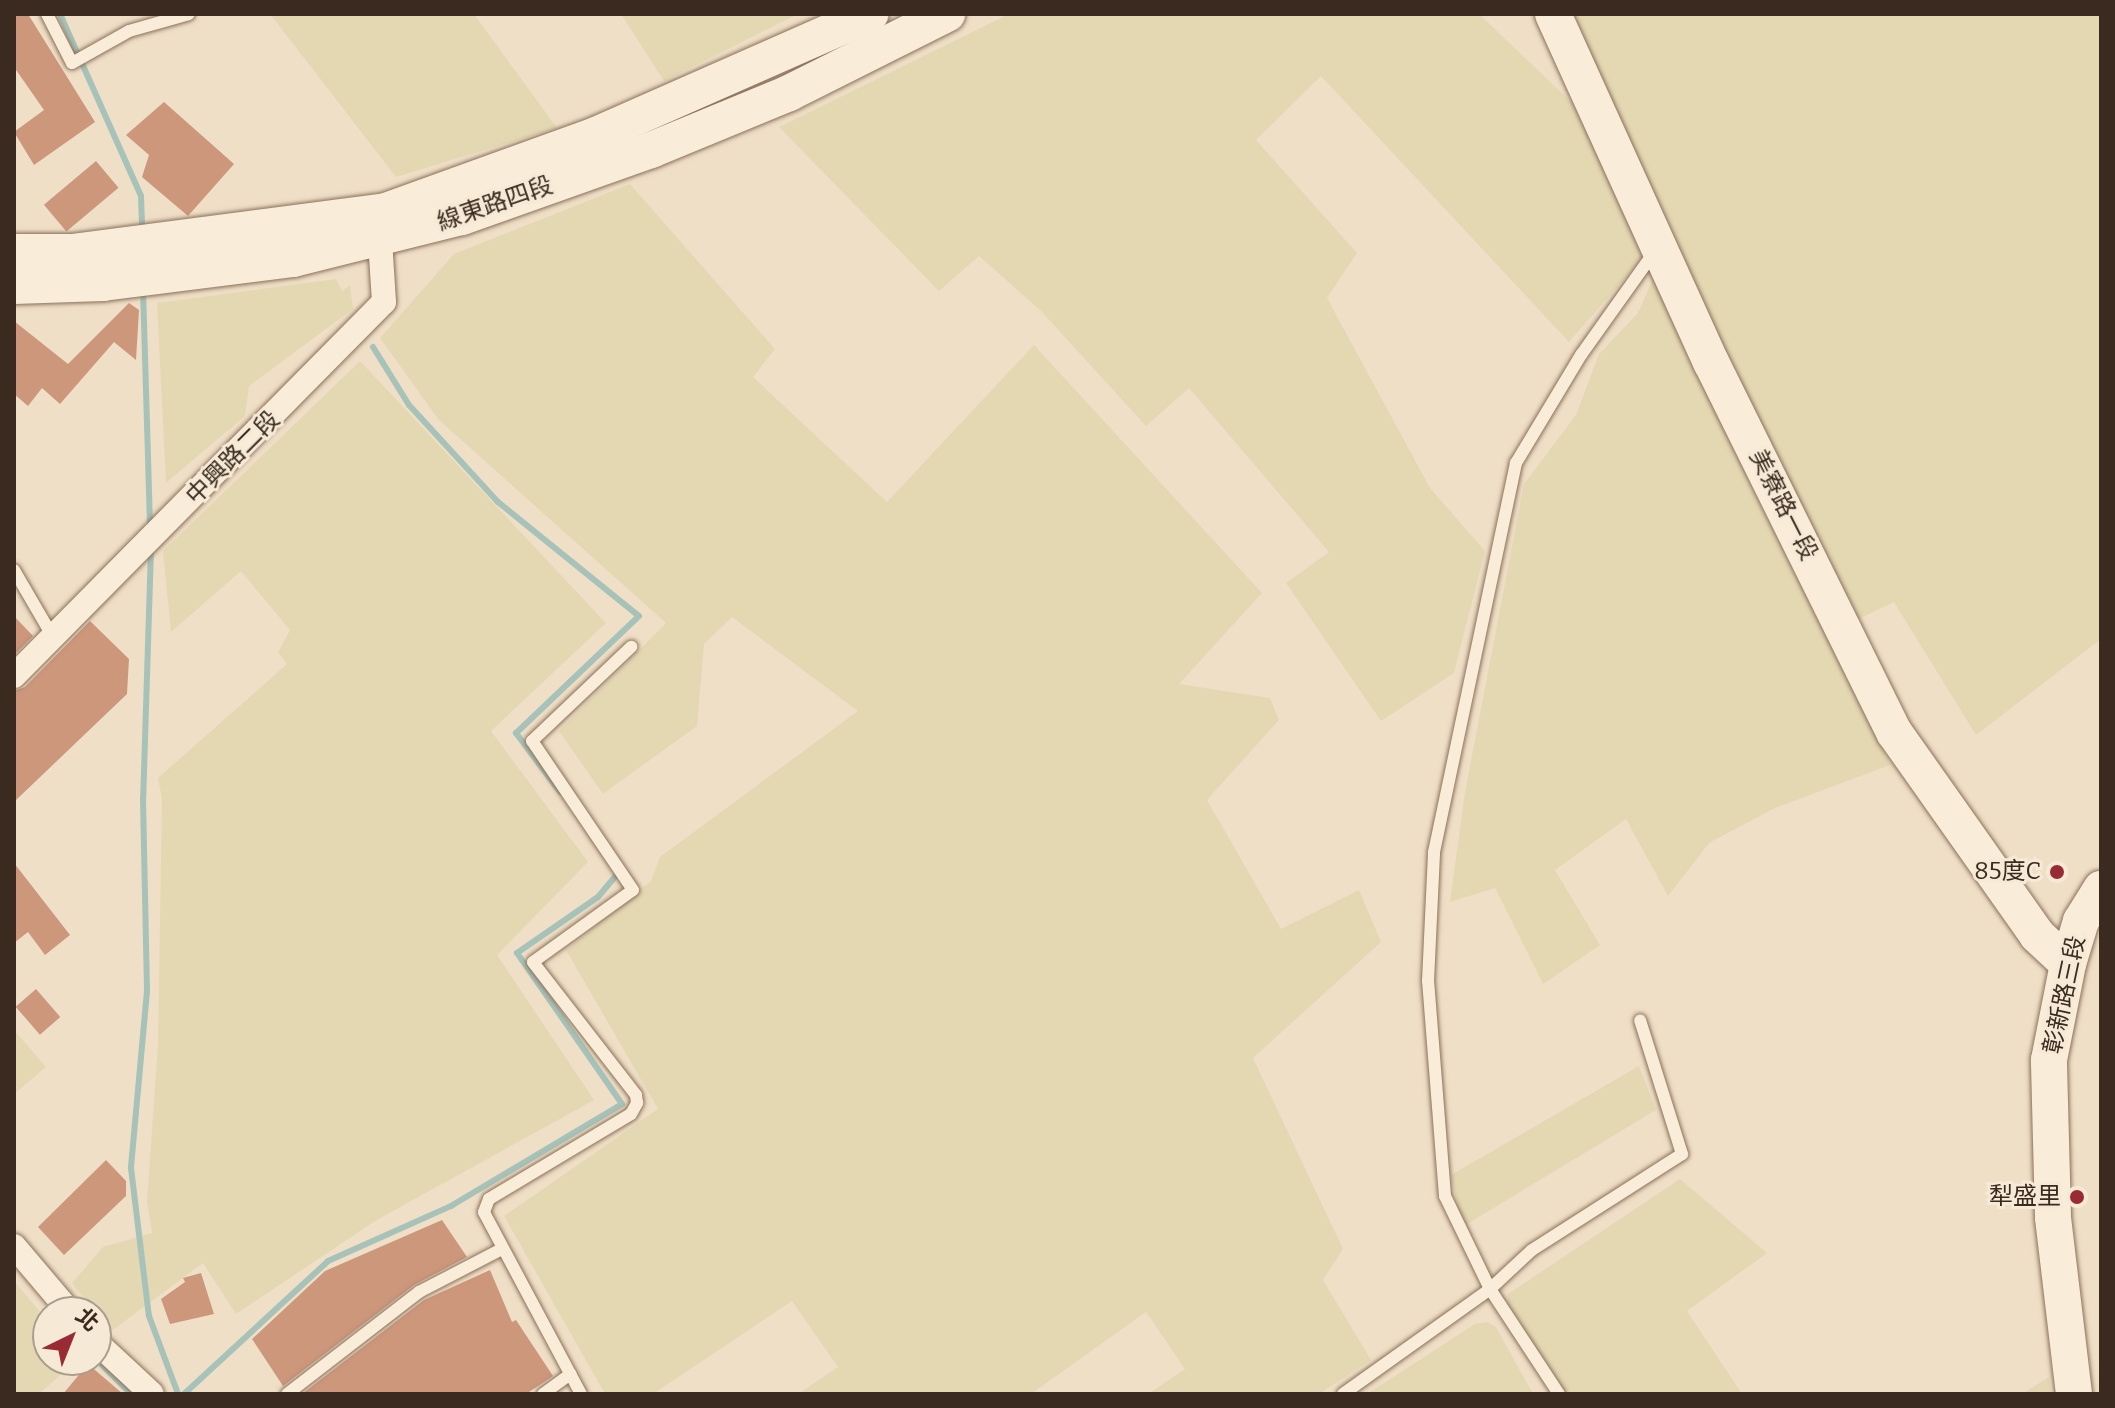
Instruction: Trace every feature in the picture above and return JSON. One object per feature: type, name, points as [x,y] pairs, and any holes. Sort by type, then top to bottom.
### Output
[{"type":"main road","name":"線東路四段","points":[[14,286],[103,283],[293,259],[596,135],[870,14]]},
{"type":"main road","name":"線東路四段","points":[[14,252],[72,252],[372,228],[651,150],[789,93],[947,14]]},
{"type":"main road","name":"美寮路一段","points":[[1553,15],[1712,364],[1894,732],[2037,935],[2068,964]]},
{"type":"main road","name":"彰新路三段","points":[[2074,1394],[2053,1217],[2049,1060],[2068,964],[2081,921],[2101,889]]},
{"type":"street","name":"中興路二段","points":[[14,676],[384,302],[372,228]]},
{"type":"street","points":[[14,1246],[56,1296]]},
{"type":"street","points":[[112,1357],[152,1394]]},
{"type":"lane","points":[[47,14],[72,63],[129,31],[189,14]]},
{"type":"lane","points":[[1559,1394],[1490,1289],[1445,1196],[1428,981],[1434,852],[1516,463],[1581,355],[1659,245]]},
{"type":"lane","points":[[14,570],[53,637]]},
{"type":"lane","points":[[581,1394],[484,1212],[489,1199],[631,1114],[637,1103],[636,1095],[533,962],[633,890],[532,741],[631,647]]},
{"type":"lane","points":[[1343,1394],[1490,1289],[1532,1250],[1682,1154],[1640,1020]]},
{"type":"lane","points":[[287,1394],[419,1292],[502,1249]]},
{"type":"lane","points":[[543,1394],[571,1374]]},
{"type":"shaded area","points":[[270,14],[474,14],[557,128],[396,177]]},
{"type":"shaded area","points":[[621,14],[798,14],[664,81]]},
{"type":"shaded area","points":[[1009,14],[1479,14],[1585,115],[1648,252],[1569,342],[1321,76],[1256,140],[1357,253],[1327,298],[1430,488],[1485,551],[1454,673],[1381,721],[1286,583],[1329,552],[1189,388],[1146,426],[1041,311],[979,256],[939,291],[779,127]]},
{"type":"shaded area","points":[[1561,14],[2101,14],[2101,639],[1976,735],[1894,602],[1852,622]]},
{"type":"shaded area","points":[[630,184],[775,349],[753,377],[887,502],[1034,345],[1262,593],[1179,684],[1270,698],[1279,720],[1207,800],[1281,929],[1359,890],[1381,942],[1253,1058],[1343,1249],[1323,1280],[1371,1360],[1319,1394],[1148,1394],[1185,1369],[1146,1312],[1031,1394],[798,1394],[838,1367],[792,1301],[653,1394],[605,1394],[504,1216],[658,1109],[566,950],[651,881],[660,857],[858,711],[732,617],[704,644],[697,726],[603,794],[559,731],[666,623],[439,420],[380,338],[454,254]]},
{"type":"shaded area","points":[[1655,274],[1668,283],[1890,765],[1775,808],[1709,843],[1668,896],[1626,819],[1555,870],[1600,945],[1543,984],[1495,888],[1450,902],[1465,792],[1524,484],[1576,415],[1599,354],[1638,313]]},
{"type":"shaded area","points":[[336,279],[342,291],[350,285],[353,309],[249,386],[245,416],[166,483],[157,303]]},
{"type":"shaded area","points":[[360,361],[606,623],[491,731],[588,862],[497,955],[594,1100],[375,1221],[236,1314],[203,1263],[112,1331],[112,1296],[82,1296],[72,1283],[103,1247],[152,1233],[147,1202],[158,1045],[162,799],[158,778],[287,664],[278,652],[290,630],[241,571],[171,632],[163,551]]},
{"type":"shaded area","points":[[14,1030],[46,1067],[14,1094]]},
{"type":"shaded area","points":[[1639,1066],[1656,1110],[1462,1227],[1451,1175]]},
{"type":"shaded area","points":[[1680,1179],[1767,1253],[1687,1311],[1742,1394],[1560,1394],[1507,1305],[1508,1294]]},
{"type":"shaded area","points":[[14,1281],[32,1302],[32,1376],[59,1376],[39,1394],[14,1394]]},
{"type":"shaded area","points":[[1487,1322],[1496,1327],[1533,1394],[1367,1394],[1475,1324]]},
{"type":"shaded area","points":[[2049,1377],[2051,1394],[2022,1394]]},
{"type":"building","points":[[14,14],[28,14],[95,122],[34,165],[14,132],[44,110],[14,67]]},
{"type":"building","points":[[164,102],[234,164],[188,216],[142,177],[149,155],[126,135]]},
{"type":"building","points":[[96,161],[118,188],[66,232],[44,205]]},
{"type":"building","points":[[129,303],[139,310],[136,360],[114,342],[60,404],[42,388],[28,406],[14,394],[14,321],[68,364]]},
{"type":"building","points":[[14,616],[33,636],[14,655]]},
{"type":"building","points":[[90,621],[129,659],[127,694],[14,802],[14,691],[25,687]]},
{"type":"building","points":[[14,863],[70,935],[45,955],[28,932],[14,943]]},
{"type":"building","points":[[36,989],[60,1017],[40,1035],[16,1007]]},
{"type":"building","points":[[106,1160],[126,1181],[126,1196],[64,1255],[38,1227]]},
{"type":"building","points":[[442,1220],[467,1257],[414,1285],[283,1386],[252,1339],[325,1271]]},
{"type":"building","points":[[490,1270],[512,1322],[516,1320],[553,1376],[526,1394],[302,1394],[424,1300]]},
{"type":"building","points":[[201,1273],[214,1314],[170,1324],[161,1299],[185,1282],[183,1278]]},
{"type":"building","points":[[78,1376],[102,1376],[123,1394],[63,1394]]},
{"type":"waterway","points":[[60,14],[141,196],[142,230]]},
{"type":"waterway","points":[[143,289],[150,526]]},
{"type":"waterway","points":[[373,347],[409,405],[498,502],[639,616],[516,733],[560,792]]},
{"type":"waterway","points":[[151,549],[143,799],[147,991],[131,1168],[149,1316],[178,1394]]},
{"type":"waterway","points":[[184,1394],[328,1261],[451,1206],[622,1104],[517,953],[598,897],[619,872]]},
{"type":"waterway","points":[[112,1375],[131,1394]]},
{"type":"place","name":"85度C","points":[[2057,872]]},
{"type":"place","name":"犁盛里","points":[[2077,1197]]}]
